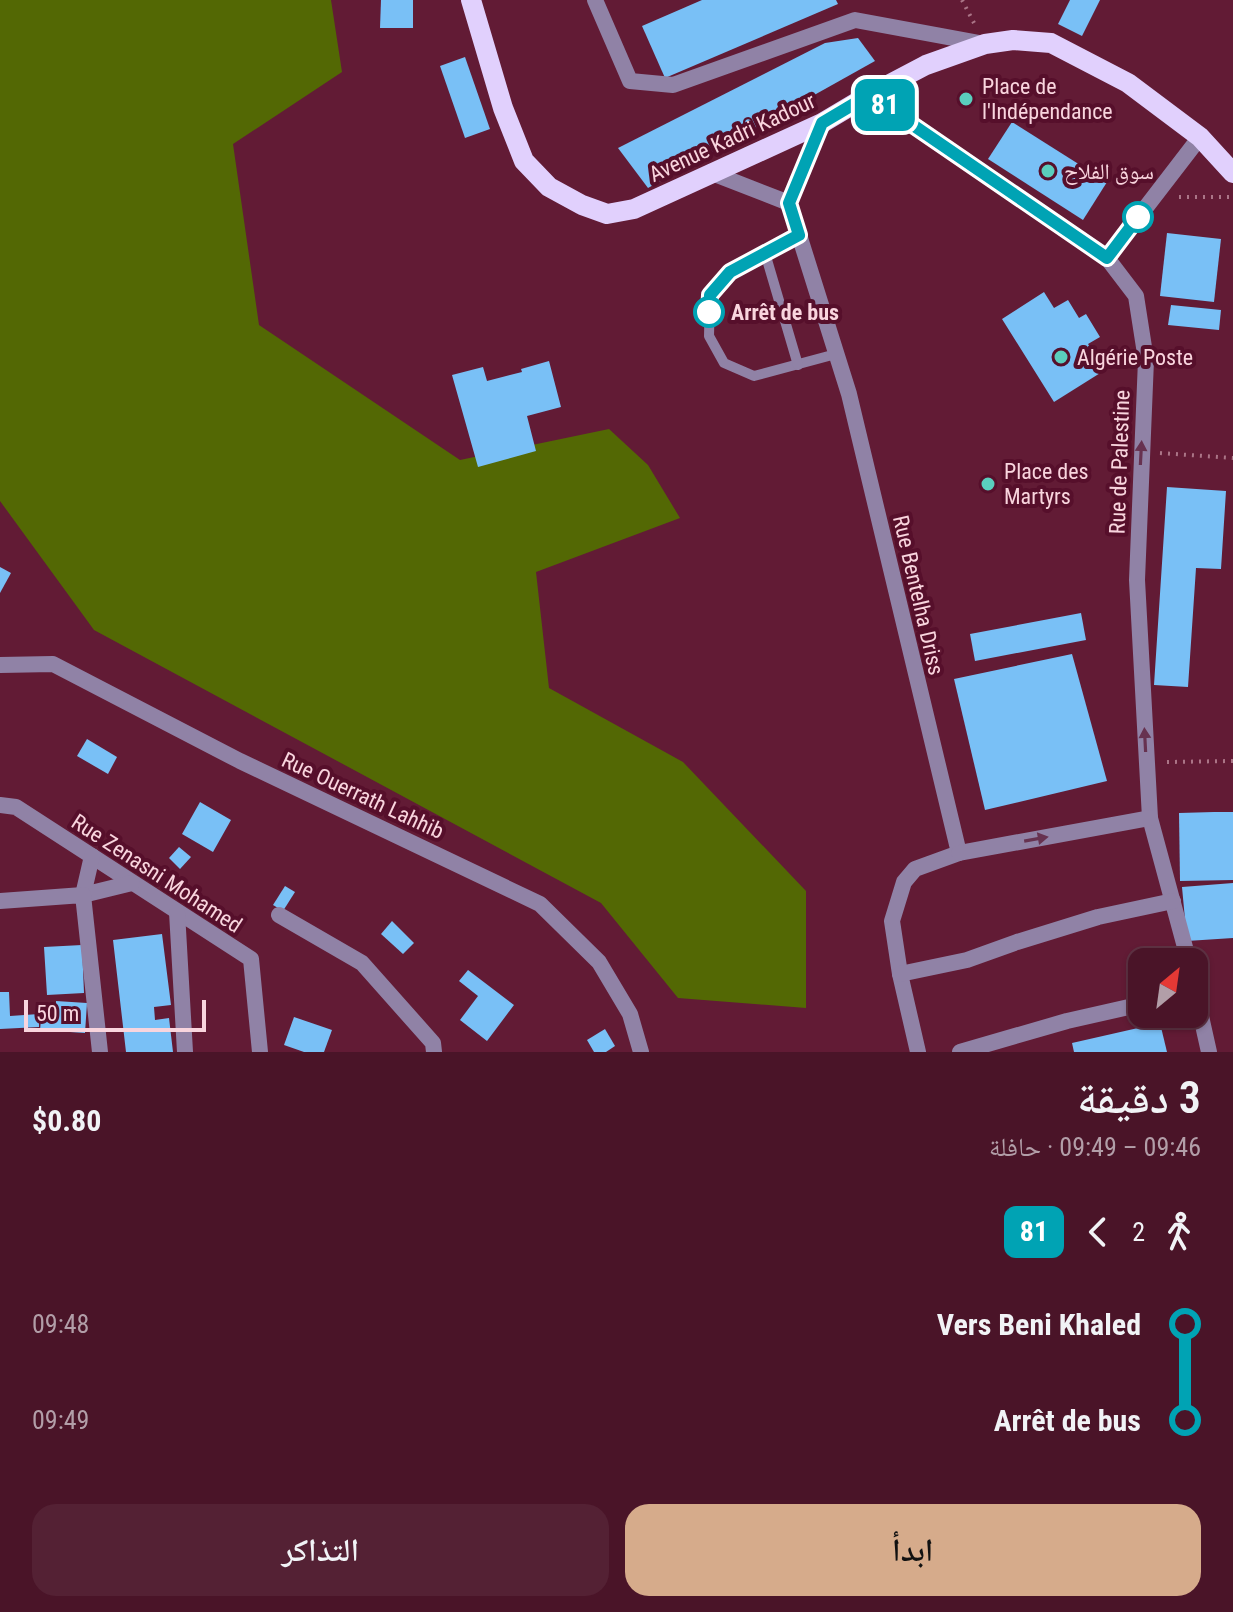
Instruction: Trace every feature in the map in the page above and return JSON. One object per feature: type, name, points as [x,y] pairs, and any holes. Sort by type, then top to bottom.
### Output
[{"type":"main road","name":"Avenue Kadri Kadour","points":[[471,0],[503,108],[524,161],[549,187],[607,214],[634,209],[822,123],[926,65],[985,44],[1013,40],[1051,43],[1128,83],[1200,137],[1233,173]]},
{"type":"street","points":[[599,1],[630,81],[673,85],[855,20],[985,44]]},
{"type":"street","name":"Rue de Palestine","points":[[869,95],[1107,258],[1136,296],[1146,360],[1137,580],[1150,818],[1185,948]]},
{"type":"street","points":[[712,173],[789,203],[822,123]]},
{"type":"street","points":[[1107,258],[1200,137]]},
{"type":"street","name":"Rue Bentelha Driss","points":[[789,203],[849,394],[959,853]]},
{"type":"street","name":"Rue Ouerrath Lahhib","points":[[0,665],[53,664],[240,761],[540,904],[599,962],[630,1014],[641,1052]]},
{"type":"street","name":"Rue Zenasni Mohamed","points":[[0,805],[16,807],[251,959],[260,1052]]},
{"type":"street","points":[[918,1052],[900,974],[892,921],[904,882],[915,869],[959,853],[1150,818]]},
{"type":"street","points":[[92,856],[83,895],[100,1052]]},
{"type":"street","points":[[0,901],[83,895],[132,883]]},
{"type":"street","points":[[900,974],[967,960],[1098,917],[1173,901]]},
{"type":"street","points":[[177,912],[185,1052]]},
{"type":"street","points":[[279,915],[362,963],[433,1043],[434,1052]]},
{"type":"street","points":[[960,1052],[1128,1007]]},
{"type":"street","points":[[1203,1028],[1209,1052]]},
{"type":"lane","points":[[799,235],[730,272],[710,295],[709,336],[724,363],[754,376],[836,354]]},
{"type":"lane","points":[[765,253],[798,365]]},
{"type":"path","points":[[1154,197],[1233,197]]},
{"type":"path","points":[[1142,452],[1233,458]]},
{"type":"path","points":[[1146,763],[1233,761]]},
{"type":"green space","points":[[0,0],[331,0],[342,72],[233,144],[259,325],[460,460],[609,429],[648,465],[680,518],[536,572],[549,688],[683,762],[806,891],[806,1008],[678,998],[601,903],[94,630],[0,501]]},
{"type":"building","points":[[381,0],[413,0],[413,28],[380,28]]},
{"type":"building","points":[[702,0],[836,0],[838,4],[665,78],[642,26]]},
{"type":"building","points":[[1070,0],[1100,0],[1082,36],[1058,24]]},
{"type":"building","points":[[858,38],[875,61],[648,188],[618,148],[825,43]]},
{"type":"building","points":[[465,57],[490,129],[465,138],[440,66]]},
{"type":"building","name":"سوق الفلاح","points":[[1012,122],[1107,182],[1083,220],[988,159]]},
{"type":"building","points":[[1167,233],[1221,239],[1214,302],[1160,296]]},
{"type":"building","name":"Algérie Poste","points":[[1044,292],[1054,308],[1068,300],[1079,318],[1086,314],[1100,337],[1088,344],[1105,370],[1054,402],[1002,319]]},
{"type":"building","points":[[1171,305],[1221,310],[1219,330],[1168,325]]},
{"type":"building","points":[[549,361],[561,407],[527,416],[536,451],[478,467],[452,375],[483,367],[487,381]]},
{"type":"building","points":[[1167,487],[1226,491],[1221,569],[1196,568],[1188,687],[1154,685]]},
{"type":"building","points":[[0,567],[11,573],[0,593]]},
{"type":"building","points":[[1081,613],[1086,640],[975,661],[970,634]]},
{"type":"building","points":[[1072,654],[1107,781],[985,810],[954,679]]},
{"type":"building","points":[[87,739],[117,757],[108,774],[77,756]]},
{"type":"building","points":[[200,802],[231,820],[213,852],[182,834]]},
{"type":"building","points":[[1233,812],[1233,880],[1180,881],[1179,813]]},
{"type":"building","points":[[179,847],[191,857],[180,869],[169,858]]},
{"type":"building","points":[[1233,883],[1233,938],[1187,941],[1182,887]]},
{"type":"building","points":[[285,886],[295,892],[283,911],[273,905]]},
{"type":"building","points":[[392,921],[414,943],[403,954],[381,934]]},
{"type":"building","points":[[162,934],[171,1005],[154,1007],[155,1020],[169,1018],[173,1052],[126,1052],[113,940]]},
{"type":"building","points":[[82,945],[84,993],[47,995],[44,947]]},
{"type":"building","points":[[468,970],[514,1005],[487,1041],[460,1020],[478,996],[459,981]]},
{"type":"building","points":[[0,992],[9,992],[10,1016],[39,1014],[39,1027],[0,1029]]},
{"type":"building","points":[[56,1001],[87,1003],[85,1033],[40,1030],[42,1010],[56,1011]]},
{"type":"building","points":[[294,1017],[332,1030],[324,1052],[304,1052],[284,1045]]},
{"type":"building","points":[[1138,1028],[1161,1028],[1167,1052],[1074,1052],[1072,1043]]},
{"type":"building","points":[[605,1029],[615,1046],[606,1052],[594,1052],[587,1040]]},
{"type":"bus line","name":"81","points":[[709,312],[710,295],[730,272],[799,235],[789,203],[822,123],[869,95],[1107,258],[1138,217]]},
{"type":"place","name":"Place de l'Indépendance","points":[[966,99]]},
{"type":"place","name":"سوق الفلاح","points":[[1048,171]]},
{"type":"place","name":"Arrêt de bus","points":[[709,312]]},
{"type":"place","name":"Algérie Poste","points":[[1061,357]]},
{"type":"place","name":"Place des Martyrs","points":[[988,484]]}]
